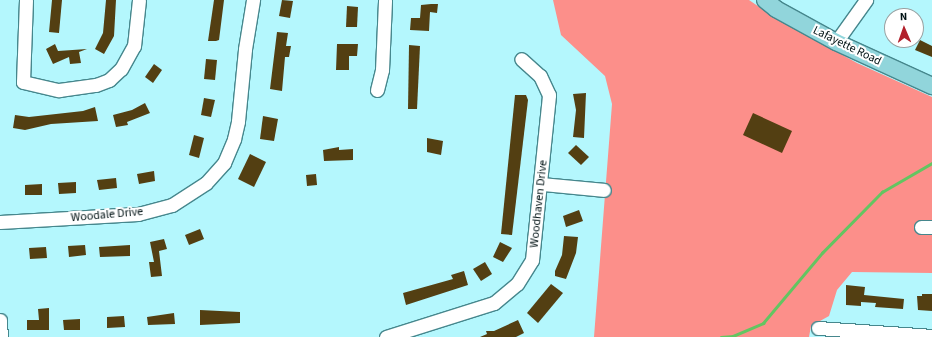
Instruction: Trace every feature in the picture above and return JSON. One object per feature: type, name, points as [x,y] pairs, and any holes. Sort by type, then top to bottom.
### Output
[{"type":"main road","name":"Lafayette Road","points":[[765,0],[776,9],[836,42],[932,86]]},
{"type":"street","points":[[26,0],[23,82],[59,90],[96,85],[109,80],[121,69],[134,46],[139,0]]},
{"type":"street","name":"Woodale Drive","points":[[0,222],[138,214],[172,205],[206,183],[224,163],[234,139],[253,0]]},
{"type":"street","points":[[377,90],[382,63],[385,0]]},
{"type":"street","points":[[836,42],[866,0]]},
{"type":"street","name":"Woodhaven Drive","points":[[386,337],[494,303],[511,291],[532,260],[542,184],[549,95],[540,76],[521,59]]},
{"type":"street","points":[[542,184],[604,190]]},
{"type":"street","points":[[0,320],[1,337]]},
{"type":"street","points":[[818,328],[932,336]]},
{"type":"shaded area","points":[[553,0],[749,0],[774,17],[857,63],[932,97],[932,273],[852,272],[837,290],[829,316],[811,326],[809,337],[594,337],[612,104],[605,76],[561,35]]},
{"type":"building","points":[[52,0],[62,0],[59,33],[49,32]]},
{"type":"building","points":[[106,0],[116,0],[114,36],[104,54],[95,49],[103,33]]},
{"type":"building","points":[[214,0],[224,0],[219,40],[208,41]]},
{"type":"building","points":[[282,0],[293,1],[290,18],[279,16]]},
{"type":"building","points":[[438,4],[437,13],[430,12],[429,31],[410,30],[411,18],[420,18],[421,5]]},
{"type":"building","points":[[347,6],[358,7],[357,27],[346,27]]},
{"type":"building","points":[[277,32],[288,33],[286,46],[291,46],[289,57],[285,57],[282,91],[270,89]]},
{"type":"building","points":[[924,42],[932,46],[932,57],[915,50],[916,48],[924,48]]},
{"type":"building","points":[[55,44],[58,51],[87,49],[79,52],[81,63],[70,64],[69,57],[53,64],[46,49]]},
{"type":"building","points":[[337,44],[358,44],[357,56],[349,56],[349,70],[336,70]]},
{"type":"building","points":[[409,45],[420,46],[417,109],[408,109]]},
{"type":"building","points":[[206,59],[217,60],[215,80],[204,79]]},
{"type":"building","points":[[154,64],[162,70],[153,83],[145,77]]},
{"type":"building","points":[[586,93],[584,138],[573,137],[576,110],[573,94]]},
{"type":"building","points":[[515,95],[526,95],[528,100],[512,235],[501,234]]},
{"type":"building","points":[[204,98],[215,100],[211,117],[201,115]]},
{"type":"building","points":[[145,103],[150,113],[127,122],[128,125],[116,127],[113,115],[132,110]]},
{"type":"building","points":[[95,107],[98,121],[51,124],[25,130],[13,128],[15,115],[29,117],[83,111]]},
{"type":"building","points":[[753,113],[792,131],[782,153],[743,135]]},
{"type":"building","points":[[263,116],[278,119],[274,141],[260,139]]},
{"type":"building","points":[[194,135],[204,138],[199,158],[189,155]]},
{"type":"building","points":[[427,138],[443,141],[441,155],[427,152]]},
{"type":"building","points":[[576,145],[589,157],[581,165],[568,153]]},
{"type":"building","points":[[339,147],[339,150],[353,149],[353,160],[324,161],[323,150]]},
{"type":"building","points":[[250,154],[266,162],[254,187],[238,179]]},
{"type":"building","points":[[154,171],[155,181],[139,184],[137,174]]},
{"type":"building","points":[[316,174],[317,185],[307,186],[306,175]]},
{"type":"building","points":[[116,178],[117,188],[99,190],[97,180]]},
{"type":"building","points":[[76,182],[76,193],[59,194],[58,183]]},
{"type":"building","points":[[42,184],[42,195],[25,195],[25,185]]},
{"type":"building","points":[[579,210],[583,221],[566,227],[563,216]]},
{"type":"building","points":[[200,229],[204,239],[189,245],[185,235]]},
{"type":"building","points":[[564,236],[578,237],[576,253],[566,279],[555,276],[555,271],[562,255]]},
{"type":"building","points":[[164,239],[167,249],[159,251],[162,276],[151,277],[149,262],[154,262],[150,242]]},
{"type":"building","points":[[500,242],[512,248],[503,262],[493,257]]},
{"type":"building","points":[[85,245],[86,255],[69,257],[68,246]]},
{"type":"building","points":[[130,245],[130,256],[100,257],[99,247]]},
{"type":"building","points":[[46,247],[47,258],[30,259],[29,248]]},
{"type":"building","points":[[485,262],[492,274],[481,281],[473,269]]},
{"type":"building","points":[[464,271],[468,285],[406,305],[403,293],[453,279],[451,275]]},
{"type":"building","points":[[551,284],[563,293],[538,323],[527,313]]},
{"type":"building","points":[[846,285],[865,287],[864,295],[904,299],[903,309],[875,307],[876,303],[861,302],[861,306],[846,305]]},
{"type":"building","points":[[922,294],[932,294],[932,311],[918,310],[917,296],[922,296]]},
{"type":"building","points":[[49,308],[49,330],[27,330],[27,320],[39,320],[38,309]]},
{"type":"building","points":[[200,310],[240,312],[240,323],[200,325]]},
{"type":"building","points":[[174,313],[175,324],[148,325],[147,317]]},
{"type":"building","points":[[124,316],[125,327],[107,328],[107,317]]},
{"type":"building","points":[[80,319],[80,330],[64,330],[63,320]]},
{"type":"building","points":[[518,320],[524,333],[516,337],[480,337],[487,334],[486,331],[494,331]]},
{"type":"waterway","points":[[721,337],[733,336],[763,323],[822,253],[882,192],[932,163]]}]
